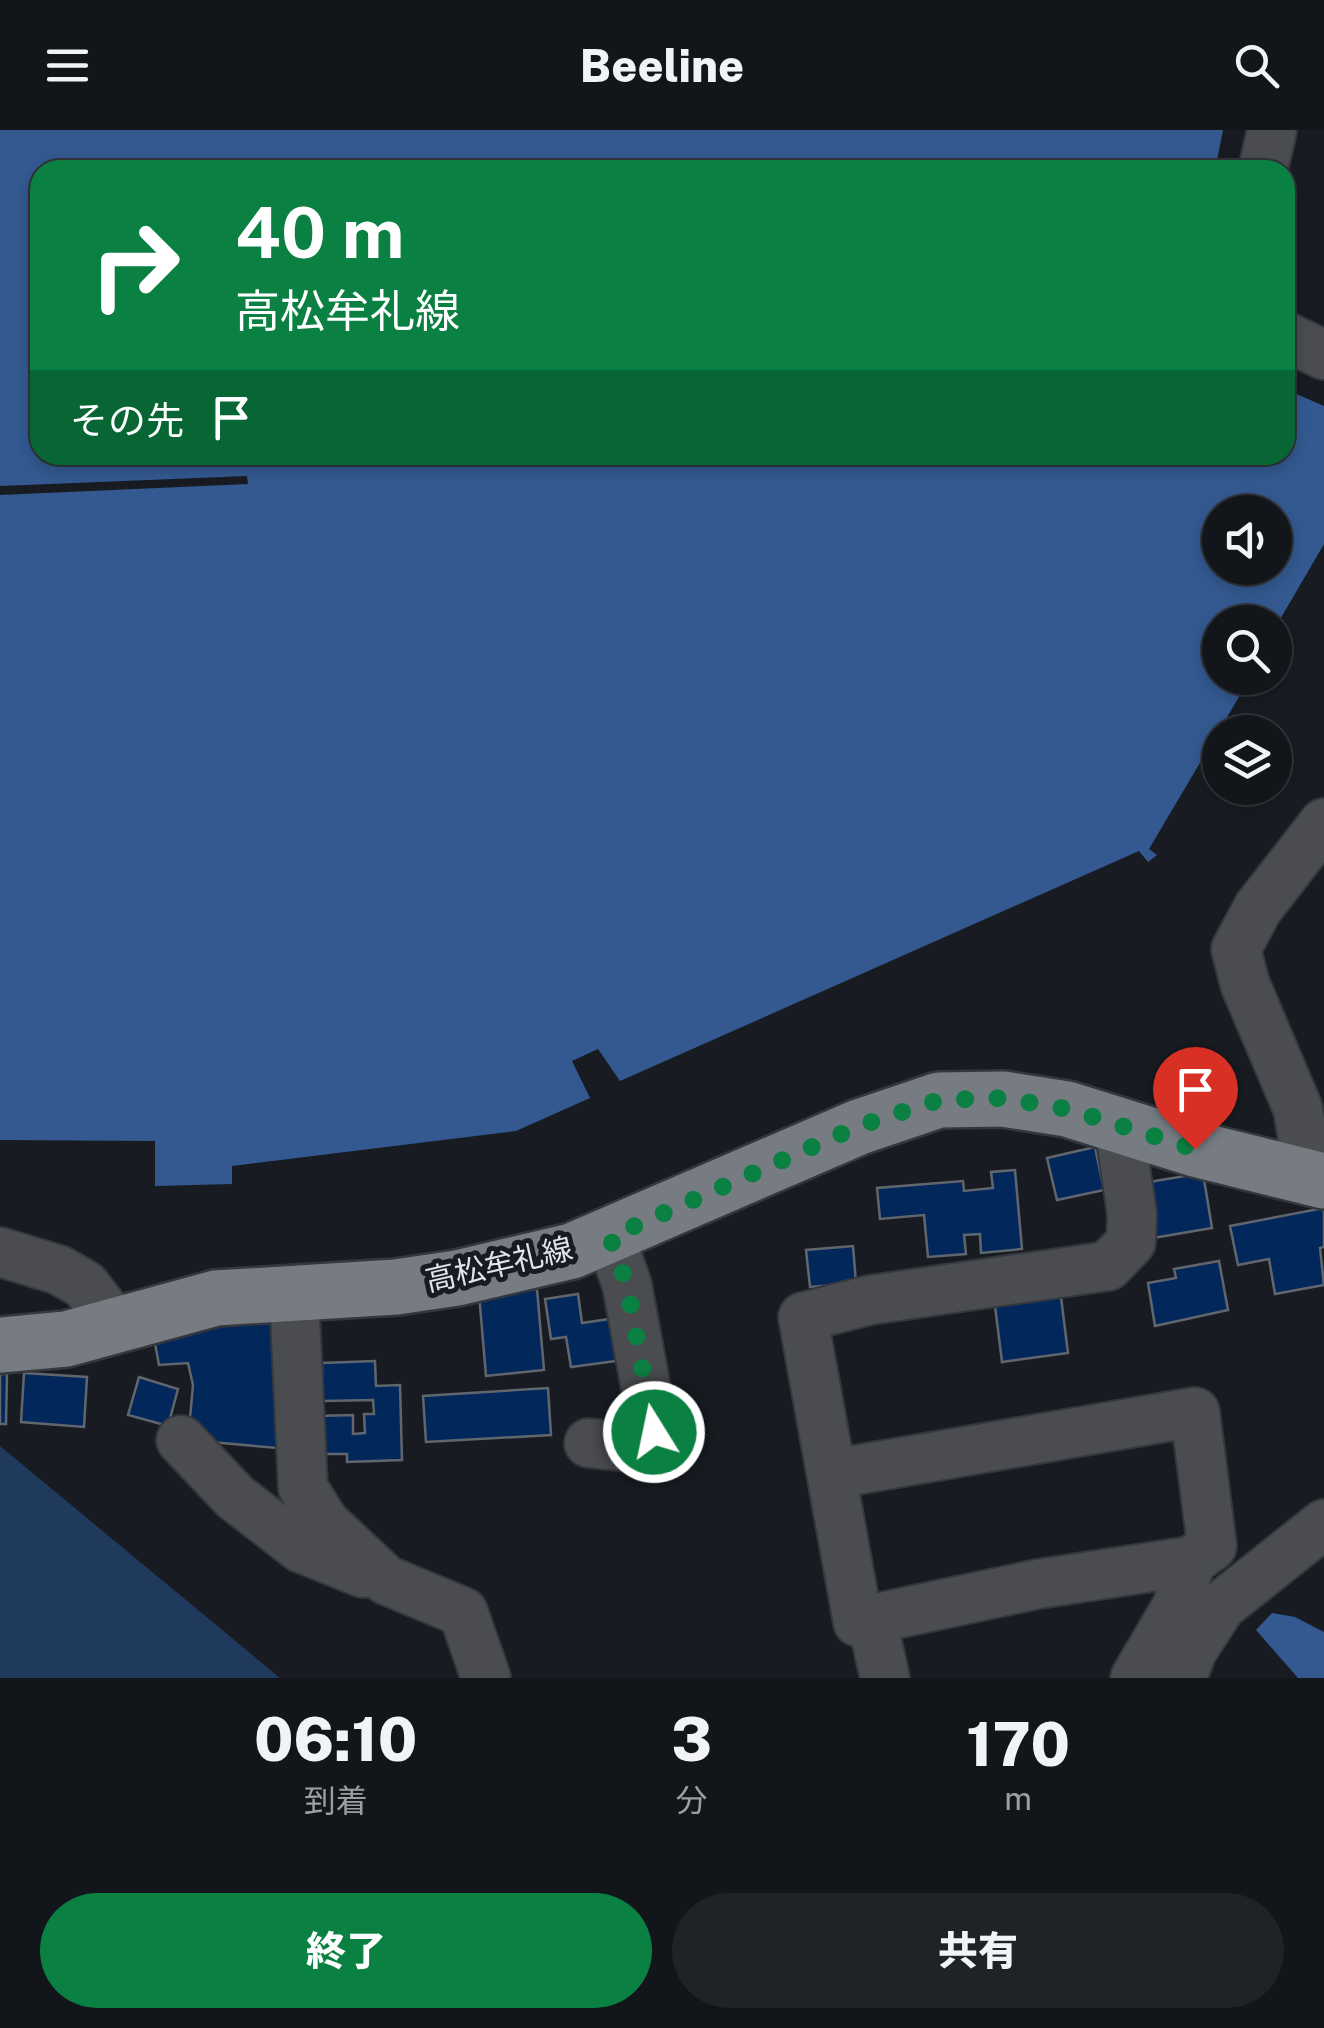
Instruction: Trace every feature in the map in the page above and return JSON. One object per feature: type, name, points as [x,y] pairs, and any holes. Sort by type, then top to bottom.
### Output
[{"type":"main road","name":"高松牟礼線","points":[[0,1345],[66,1339],[216,1298],[396,1287],[457,1278],[572,1251],[859,1126],[939,1100],[1003,1098],[1068,1109],[1195,1149],[1312,1162]]},
{"type":"street","points":[[1265,160],[1272,130]]},
{"type":"street","points":[[1295,341],[1324,355]]},
{"type":"street","points":[[1312,1162],[1298,1109],[1245,984],[1236,949],[1258,908],[1324,823]]},
{"type":"street","points":[[832,1474],[1194,1412],[1212,1546],[1192,1561],[1038,1584],[858,1622],[804,1317],[870,1300],[1108,1266],[1131,1242],[1132,1214],[1119,1125]]},
{"type":"street","points":[[589,1443],[637,1448],[654,1432],[627,1285],[610,1237]]},
{"type":"street","points":[[0,1252],[58,1270],[85,1285],[116,1325]]},
{"type":"street","points":[[294,1293],[303,1488],[325,1523],[386,1580]]},
{"type":"street","points":[[180,1440],[234,1497],[300,1548],[463,1612],[486,1678]]},
{"type":"street","points":[[1182,1678],[1192,1651],[1222,1606],[1324,1524]]},
{"type":"street","points":[[1135,1678],[1177,1606],[1192,1561]]},
{"type":"street","points":[[1214,1678],[1248,1585]]},
{"type":"street","points":[[872,1620],[884,1678]]},
{"type":"shaded area","points":[[0,130],[1223,130],[1217,160],[30,160],[30,465],[1295,465],[1295,393],[1324,406],[1324,544],[1288,605],[1202,605],[1202,695],[1240,695],[1228,715],[1202,715],[1202,759],[1149,849],[1157,855],[1148,862],[1139,851],[620,1081],[598,1049],[572,1061],[590,1098],[516,1131],[232,1166],[232,1184],[155,1186],[155,1141],[0,1140],[0,495],[248,484],[247,476],[0,486]]},
{"type":"shaded area","points":[[0,1446],[280,1678],[0,1678]]},
{"type":"shaded area","points":[[1272,1613],[1295,1617],[1324,1632],[1324,1678],[1298,1678],[1256,1630]]},
{"type":"building","points":[[1095,1147],[1104,1190],[1057,1200],[1047,1158]]},
{"type":"building","points":[[1015,1170],[1022,1249],[981,1253],[980,1234],[964,1235],[966,1254],[928,1257],[924,1215],[880,1219],[877,1188],[963,1181],[964,1191],[993,1188],[991,1172]]},
{"type":"building","points":[[1203,1173],[1212,1228],[1153,1238],[1143,1183]]},
{"type":"building","points":[[1324,1208],[1324,1247],[1320,1248],[1324,1285],[1275,1294],[1269,1259],[1238,1265],[1230,1226]]},
{"type":"building","points":[[853,1246],[856,1283],[810,1287],[806,1250]]},
{"type":"building","points":[[1219,1261],[1228,1310],[1155,1326],[1148,1283],[1176,1278],[1174,1269]]},
{"type":"building","points":[[537,1289],[544,1370],[486,1376],[479,1294]]},
{"type":"building","points":[[578,1294],[582,1323],[609,1319],[616,1361],[571,1367],[566,1337],[551,1339],[545,1299]]},
{"type":"building","points":[[1061,1297],[1068,1353],[1002,1362],[995,1306]]},
{"type":"building","points":[[271,1310],[277,1448],[188,1440],[193,1385],[188,1363],[159,1365],[154,1338]]},
{"type":"building","points":[[375,1361],[376,1386],[400,1385],[402,1460],[347,1462],[347,1454],[317,1454],[316,1416],[353,1415],[353,1434],[365,1433],[364,1414],[374,1414],[373,1400],[323,1401],[322,1363]]},
{"type":"building","points":[[24,1373],[87,1377],[84,1427],[21,1422]]},
{"type":"building","points":[[0,1374],[7,1374],[6,1424],[0,1424]]},
{"type":"building","points":[[139,1377],[178,1389],[168,1426],[128,1415]]},
{"type":"building","points":[[548,1388],[551,1435],[426,1442],[423,1396]]},
{"type":"route","points":[[654,1432],[627,1285],[610,1237],[859,1126],[939,1100],[1003,1098],[1068,1109],[1195,1149]]}]
